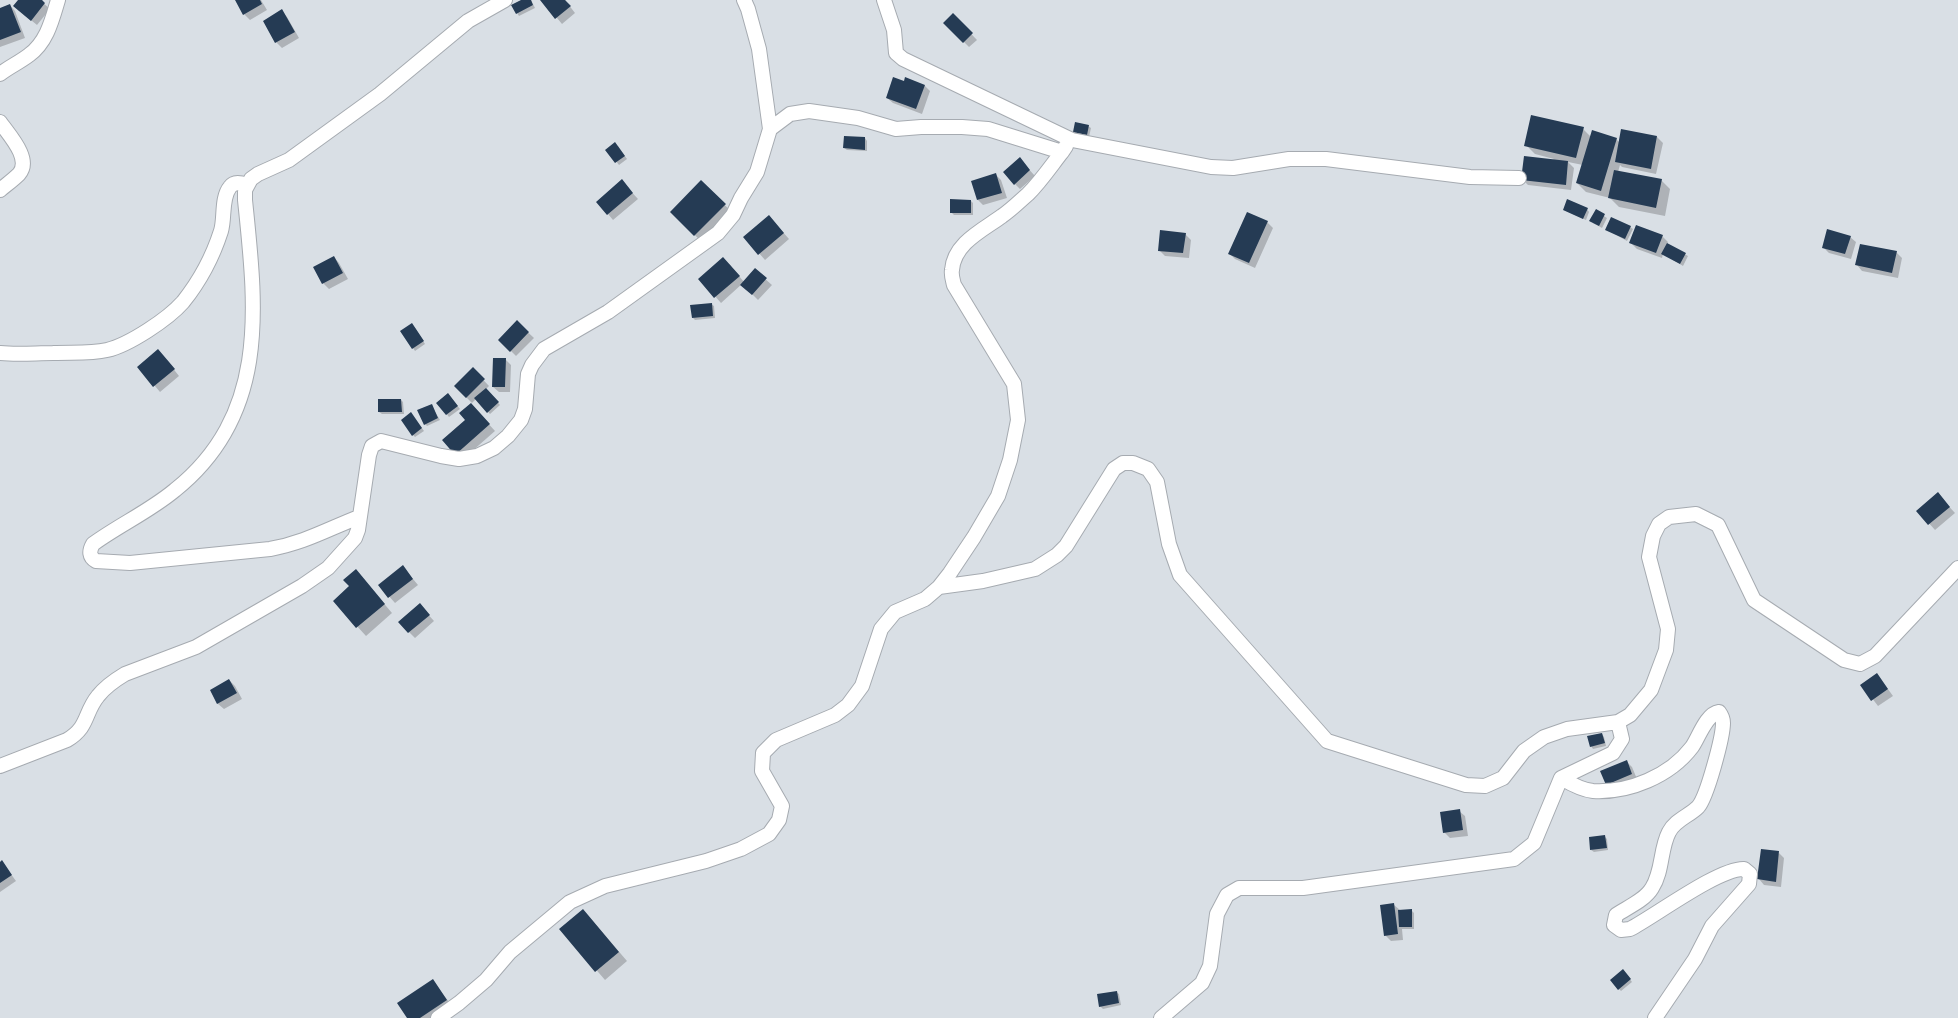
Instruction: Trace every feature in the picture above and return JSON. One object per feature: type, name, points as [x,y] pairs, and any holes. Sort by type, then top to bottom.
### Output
[{"type":"street","points":[[0,74],[31,54],[38,46],[51,25],[58,0]]},
{"type":"street","points":[[360,516],[314,538],[270,549],[130,563],[96,561],[90,554],[93,544],[175,490],[200,466],[220,442],[235,415],[245,386],[252,348],[251,256],[245,200],[247,185],[258,174],[289,160],[366,104],[468,20],[505,0]]},
{"type":"street","points":[[0,766],[76,735],[86,722],[97,696],[115,680],[125,674],[196,647],[302,586],[328,568],[355,538],[358,530],[369,455],[372,446],[381,440],[459,459],[477,456],[494,448],[508,436],[521,420],[525,409],[528,374],[538,356],[554,342],[608,312],[718,233],[733,215],[757,172],[770,129],[759,48],[744,0]]},
{"type":"street","points":[[884,0],[894,30],[896,53],[902,59],[1072,140],[1211,167],[1233,168],[1289,159],[1326,159],[1470,177],[1518,178]]},
{"type":"street","points":[[770,129],[790,114],[809,112],[858,118],[896,129],[921,127],[988,129],[1062,152]]},
{"type":"street","points":[[0,122],[21,154],[23,166],[19,174],[0,190]]},
{"type":"street","points":[[438,1018],[460,1003],[486,980],[510,952],[570,902],[605,886],[706,861],[741,849],[769,834],[779,820],[782,806],[762,771],[763,753],[776,740],[835,715],[848,705],[862,686],[881,629],[887,619],[895,612],[925,599],[939,587],[974,538],[998,496],[1010,460],[1018,420],[1014,384],[954,285],[952,270],[955,258],[963,245],[973,235],[1004,215],[1028,194],[1041,181],[1072,140]]},
{"type":"street","points":[[0,353],[108,350],[158,324],[182,302],[211,256],[221,230],[226,193],[229,187],[240,183],[247,185]]},
{"type":"street","points":[[939,587],[983,581],[1035,569],[1066,546],[1114,469],[1123,463],[1133,463],[1148,469],[1157,482],[1169,544],[1180,575],[1327,741],[1466,785],[1485,786],[1503,778],[1524,751],[1544,737],[1566,729],[1618,722],[1630,715],[1651,690],[1666,650],[1668,629],[1649,557],[1653,536],[1659,524],[1669,517],[1696,514],[1718,525],[1754,600],[1844,660],[1860,664],[1875,656],[1958,568]]},
{"type":"street","points":[[1561,778],[1571,784],[1592,791],[1616,790],[1633,786],[1668,771],[1691,748],[1713,714],[1719,712],[1722,716],[1723,727],[1720,743],[1704,797],[1698,807],[1670,830],[1653,887],[1642,898],[1616,915],[1614,925],[1621,930],[1630,929],[1732,870],[1744,869],[1750,874],[1750,879],[1744,890],[1733,900],[1712,926],[1694,959],[1655,1018]]},
{"type":"street","points":[[1161,1018],[1202,983],[1210,966],[1217,914],[1227,895],[1239,888],[1303,888],[1514,859],[1534,843],[1561,778],[1613,753],[1622,739],[1618,722]]},
{"type":"building","points":[[18,0],[42,0],[45,3],[31,21],[13,6]]},
{"type":"building","points":[[235,0],[260,0],[262,4],[243,15]]},
{"type":"building","points":[[521,0],[531,0],[533,5],[516,14],[511,5]]},
{"type":"building","points":[[540,0],[565,0],[571,6],[555,19]]},
{"type":"building","points":[[10,4],[21,32],[0,40],[0,8]]},
{"type":"building","points":[[282,9],[295,32],[275,43],[263,21]]},
{"type":"building","points":[[953,13],[973,33],[963,43],[943,23]]},
{"type":"building","points":[[893,77],[904,81],[905,77],[925,85],[916,109],[886,98]]},
{"type":"building","points":[[1531,115],[1584,127],[1576,158],[1524,146]]},
{"type":"building","points":[[1075,122],[1089,125],[1087,135],[1073,132]]},
{"type":"building","points":[[1621,129],[1657,136],[1651,169],[1615,162]]},
{"type":"building","points":[[1592,130],[1617,138],[1601,191],[1576,183]]},
{"type":"building","points":[[844,136],[865,137],[865,150],[843,148]]},
{"type":"building","points":[[615,142],[625,156],[615,163],[605,150]]},
{"type":"building","points":[[1524,156],[1568,161],[1566,185],[1521,180]]},
{"type":"building","points":[[1020,157],[1030,170],[1014,185],[1003,172]]},
{"type":"building","points":[[1614,170],[1662,179],[1656,208],[1608,198]]},
{"type":"building","points":[[996,173],[1002,193],[977,200],[971,181]]},
{"type":"building","points":[[622,179],[633,193],[607,215],[596,202]]},
{"type":"building","points":[[701,180],[726,204],[694,236],[670,212]]},
{"type":"building","points":[[950,199],[971,200],[971,213],[950,213]]},
{"type":"building","points":[[1567,199],[1588,208],[1583,219],[1563,210]]},
{"type":"building","points":[[1596,209],[1605,214],[1599,226],[1589,221]]},
{"type":"building","points":[[1247,212],[1268,221],[1249,263],[1228,254]]},
{"type":"building","points":[[769,215],[784,233],[758,255],[743,237]]},
{"type":"building","points":[[1611,217],[1631,226],[1625,239],[1605,230]]},
{"type":"building","points":[[1636,225],[1663,235],[1656,253],[1629,243]]},
{"type":"building","points":[[1827,229],[1851,236],[1845,254],[1822,248]]},
{"type":"building","points":[[1160,230],[1186,233],[1183,253],[1158,251]]},
{"type":"building","points":[[1667,243],[1686,253],[1680,264],[1661,254]]},
{"type":"building","points":[[1860,244],[1897,251],[1892,273],[1855,265]]},
{"type":"building","points":[[334,256],[343,273],[322,284],[313,267]]},
{"type":"building","points":[[723,257],[740,276],[714,298],[698,279]]},
{"type":"building","points":[[755,268],[767,278],[752,295],[740,285]]},
{"type":"building","points":[[712,303],[713,316],[692,318],[690,305]]},
{"type":"building","points":[[517,320],[529,332],[510,352],[498,340]]},
{"type":"building","points":[[412,323],[424,341],[412,349],[400,331]]},
{"type":"building","points":[[158,349],[175,369],[153,387],[137,367]]},
{"type":"building","points":[[493,358],[506,358],[505,387],[492,387]]},
{"type":"building","points":[[473,367],[485,379],[466,398],[454,386]]},
{"type":"building","points":[[486,388],[499,402],[487,413],[474,398]]},
{"type":"building","points":[[448,393],[458,406],[446,415],[436,403]]},
{"type":"building","points":[[378,399],[401,399],[402,412],[378,412]]},
{"type":"building","points":[[471,403],[490,424],[455,455],[442,440],[465,420],[459,413]]},
{"type":"building","points":[[432,404],[438,418],[424,425],[417,410]]},
{"type":"building","points":[[411,412],[422,428],[412,436],[401,420]]},
{"type":"building","points":[[1938,492],[1950,507],[1928,525],[1916,511]]},
{"type":"building","points":[[403,565],[413,579],[388,598],[378,585]]},
{"type":"building","points":[[356,569],[385,604],[356,628],[333,601],[349,586],[343,580]]},
{"type":"building","points":[[420,603],[430,615],[408,633],[398,622]]},
{"type":"building","points":[[1877,673],[1888,689],[1871,701],[1860,685]]},
{"type":"building","points":[[229,679],[237,693],[217,704],[210,690]]},
{"type":"building","points":[[1602,733],[1605,743],[1590,747],[1587,736]]},
{"type":"building","points":[[1627,760],[1632,774],[1606,785],[1600,771]]},
{"type":"building","points":[[1460,809],[1463,830],[1443,833],[1440,812]]},
{"type":"building","points":[[1605,835],[1607,848],[1590,850],[1589,837]]},
{"type":"building","points":[[1761,849],[1779,851],[1776,882],[1757,879]]},
{"type":"building","points":[[2,860],[12,875],[0,883],[0,862]]},
{"type":"building","points":[[1394,903],[1398,934],[1384,936],[1380,905]]},
{"type":"building","points":[[583,909],[619,952],[595,972],[559,929]]},
{"type":"building","points":[[1412,909],[1412,927],[1399,927],[1398,910]]},
{"type":"building","points":[[1623,969],[1631,979],[1618,990],[1610,980]]},
{"type":"building","points":[[433,979],[447,1000],[420,1018],[407,1018],[397,1003]]},
{"type":"building","points":[[1117,991],[1119,1003],[1099,1007],[1097,994]]}]
